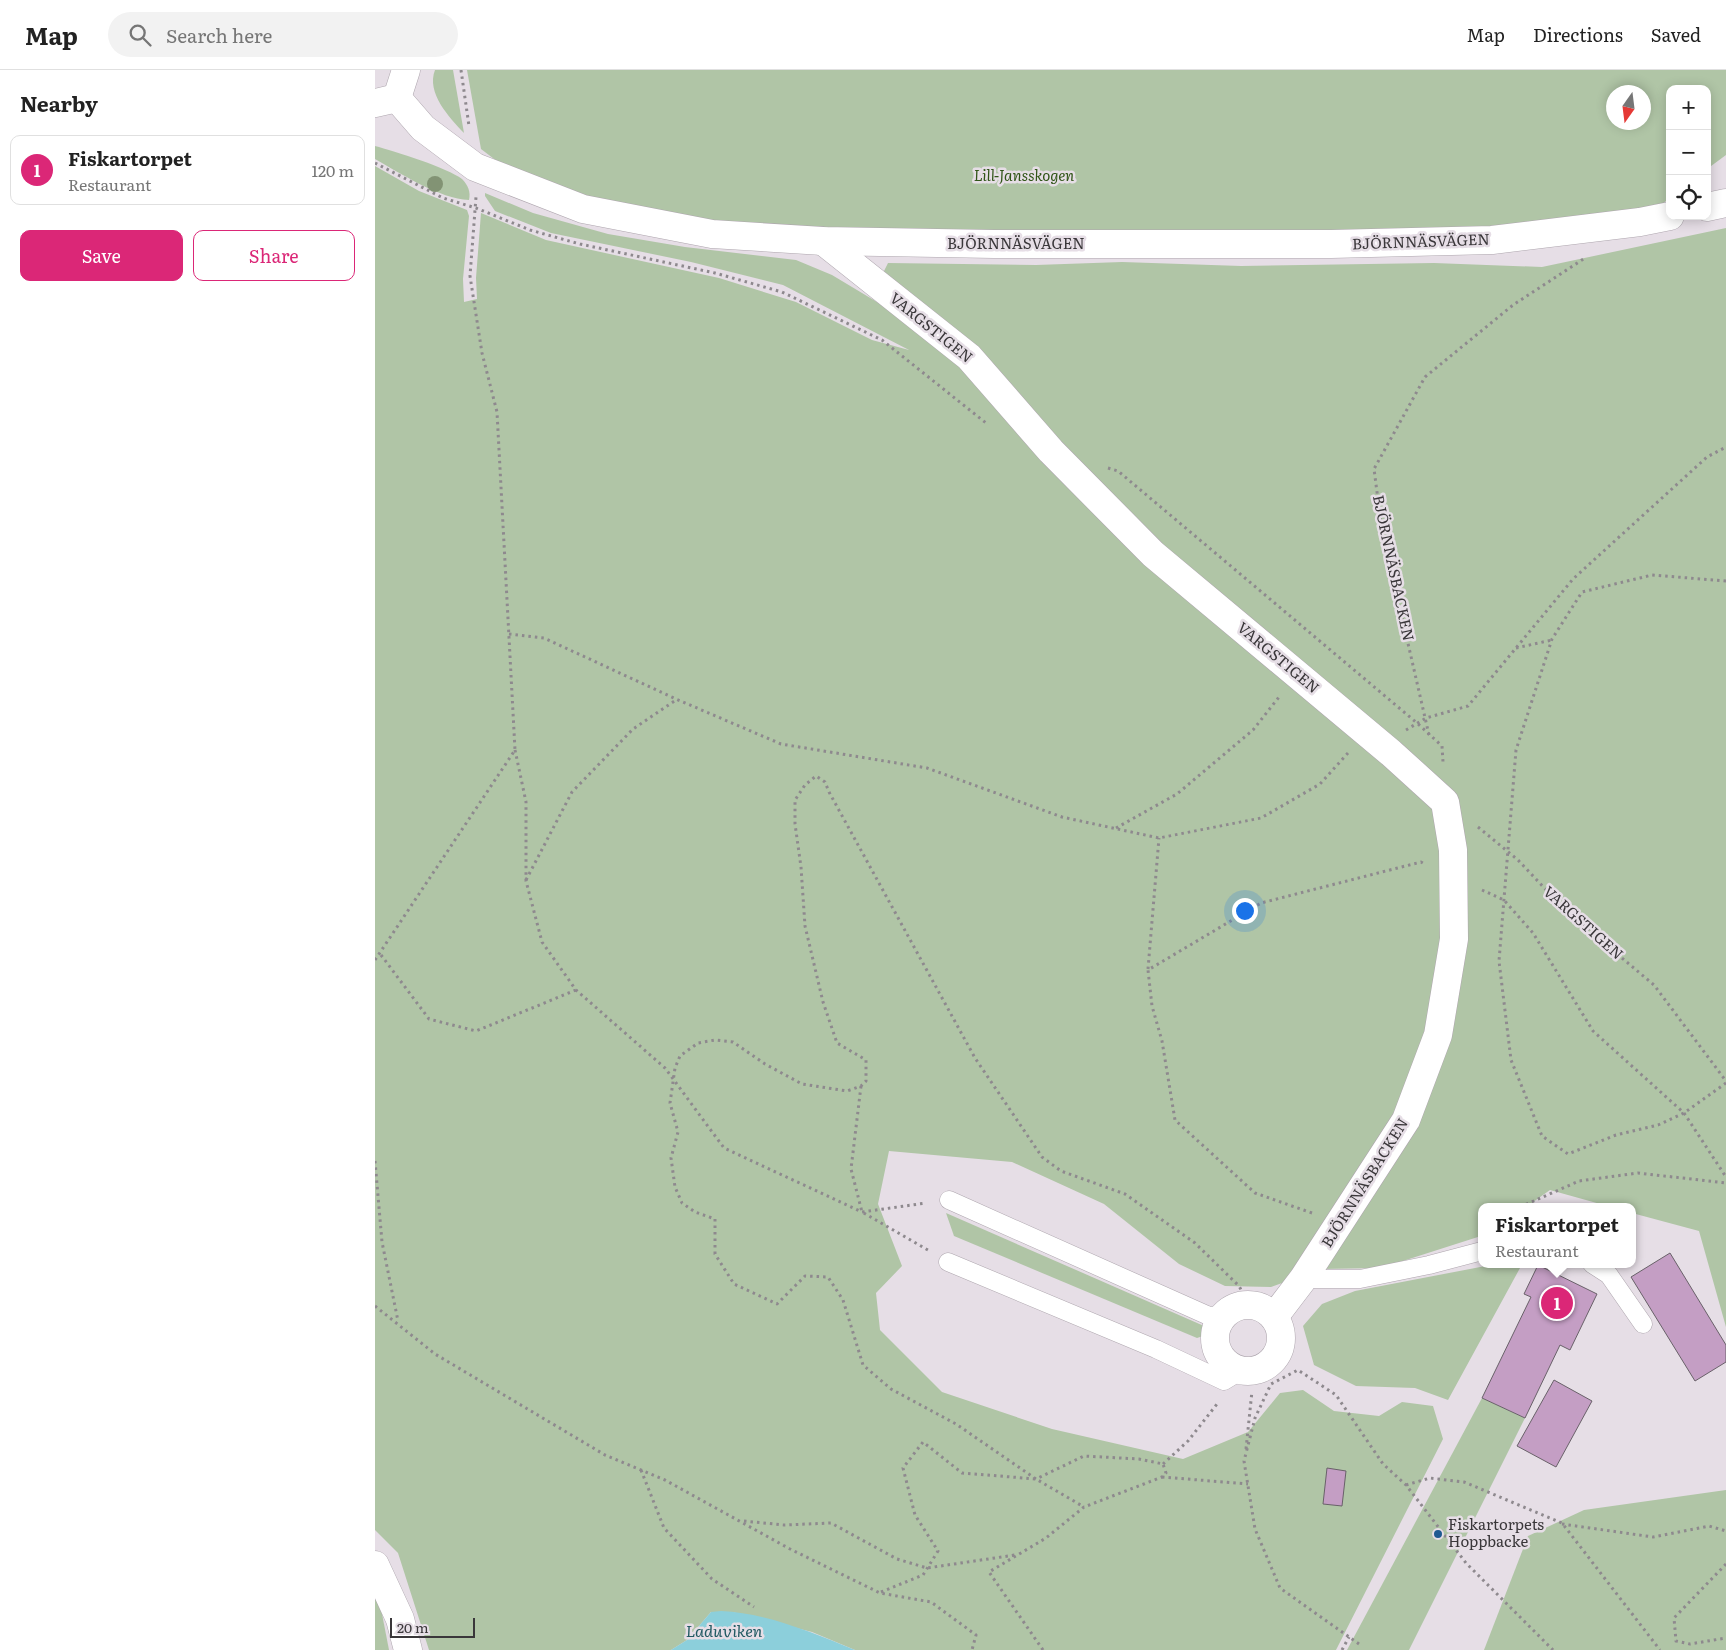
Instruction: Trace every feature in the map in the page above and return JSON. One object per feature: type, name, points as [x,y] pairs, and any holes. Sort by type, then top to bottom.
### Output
[{"type":"street","points":[[386,101],[406,70]]},
{"type":"street","name":"BJÖRNNÄSVÄGEN","points":[[386,101],[475,167],[583,209],[712,234],[823,241],[1265,244],[1491,240],[1640,222],[1666,217]]},
{"type":"street","points":[[1711,206],[1726,203]]},
{"type":"street","name":"VARGSTIGEN","points":[[823,241],[969,357],[1051,451],[1153,554],[1391,753],[1445,802]]},
{"type":"street","name":"BJÖRNNÄSBACKEN","points":[[1274,1317],[1303,1279],[1406,1120],[1438,1035],[1454,939],[1453,850],[1445,802]]},
{"type":"street","points":[[1250,1305],[1265,1310],[1274,1317],[1279,1327],[1280,1347],[1275,1357],[1266,1366],[1248,1370],[1228,1364],[1219,1354],[1215,1344],[1216,1332],[1225,1315],[1238,1306],[1250,1305]]},
{"type":"street","points":[[375,1564],[400,1619],[408,1650]]},
{"type":"lane","points":[[949,1200],[1209,1316],[1225,1315]]},
{"type":"lane","points":[[1303,1279],[1359,1279],[1429,1265],[1478,1252]]},
{"type":"lane","points":[[948,1262],[1156,1349],[1224,1381],[1248,1370]]},
{"type":"lane","points":[[1598,1268],[1609,1275],[1643,1324]]},
{"type":"path","points":[[461,70],[475,167],[476,208],[470,276],[481,354],[497,412],[515,750],[526,802],[526,881],[542,942],[575,990],[665,1068],[724,1148],[862,1212],[948,1262]]},
{"type":"path","points":[[375,163],[443,198],[476,208],[530,230],[580,244],[715,273],[782,292],[882,340],[993,429]]},
{"type":"path","name":"BJÖRNNÄSBACKEN","points":[[1429,735],[1382,530],[1374,469],[1425,377],[1513,305],[1592,254]]},
{"type":"path","points":[[1391,753],[1402,732],[1426,718],[1468,706],[1573,579],[1707,456],[1726,447]]},
{"type":"path","points":[[1099,465],[1117,471],[1442,746],[1445,802]]},
{"type":"path","points":[[1726,581],[1652,575],[1582,592],[1553,640],[1516,750],[1499,961],[1511,1060],[1542,1136],[1568,1154],[1616,1135],[1658,1125],[1684,1113],[1726,1082]]},
{"type":"path","points":[[509,634],[544,638],[676,699],[781,744],[927,768],[1062,817],[1159,838],[1261,818],[1320,784],[1366,733]]},
{"type":"path","points":[[1516,648],[1553,640]]},
{"type":"path","points":[[1116,829],[1177,794],[1253,730],[1297,674]]},
{"type":"path","points":[[526,881],[572,792],[633,729],[676,699]]},
{"type":"path","points":[[375,960],[381,955],[515,750]]},
{"type":"path","points":[[1084,1508],[1036,1479],[956,1424],[891,1389],[863,1365],[843,1300],[828,1277],[805,1276],[777,1304],[733,1284],[715,1254],[715,1219],[695,1212],[683,1203],[675,1187],[671,1158],[678,1132],[670,1103],[673,1078],[680,1056],[698,1043],[715,1040],[733,1042],[793,1081],[815,1087],[847,1091],[861,1086],[866,1081],[866,1060],[837,1043],[823,1002],[805,926],[801,867],[795,824],[795,800],[805,785],[816,776],[825,782],[975,1058],[1041,1158],[1061,1171],[1125,1194],[1195,1243],[1239,1286],[1250,1305]]},
{"type":"path","name":"VARGSTIGEN","points":[[1445,802],[1507,851],[1565,910],[1654,985],[1726,1082]]},
{"type":"path","points":[[1159,838],[1148,970],[1152,1006],[1161,1041],[1175,1120],[1255,1193],[1315,1214]]},
{"type":"path","points":[[1148,970],[1261,903],[1421,862],[1504,900],[1533,933],[1593,1031],[1684,1113],[1726,1177]]},
{"type":"path","points":[[381,955],[429,1020],[476,1031],[575,990]]},
{"type":"path","points":[[861,1086],[851,1169],[862,1212]]},
{"type":"path","points":[[375,1161],[382,1242],[398,1323]]},
{"type":"path","points":[[1529,1203],[1579,1181],[1638,1173],[1726,1183]]},
{"type":"path","points":[[862,1212],[949,1200]]},
{"type":"path","points":[[375,1306],[435,1354],[605,1455],[641,1470],[741,1520],[790,1549],[880,1593],[931,1602],[976,1635],[973,1650]]},
{"type":"path","points":[[1163,1464],[1188,1442],[1248,1370]]},
{"type":"path","points":[[1248,1370],[1245,1461],[1255,1529],[1281,1588],[1359,1644]]},
{"type":"path","points":[[1245,1461],[1255,1418],[1271,1384],[1298,1370],[1336,1396],[1383,1464],[1406,1486],[1466,1563],[1553,1650]]},
{"type":"path","points":[[880,1593],[923,1575],[938,1551],[915,1515],[903,1468],[923,1442],[962,1473],[1036,1479],[1084,1456],[1139,1459],[1163,1464]]},
{"type":"path","points":[[1162,1477],[1166,1473],[1163,1464]]},
{"type":"path","points":[[641,1470],[664,1528],[712,1579],[754,1607]]},
{"type":"path","points":[[1043,1650],[989,1572],[1045,1538],[1084,1508],[1162,1477],[1248,1484]]},
{"type":"path","points":[[1406,1486],[1430,1478],[1465,1482],[1562,1524],[1653,1537],[1709,1526],[1726,1531]]},
{"type":"path","points":[[741,1520],[784,1525],[831,1523],[897,1559],[927,1568],[1019,1554]]},
{"type":"path","points":[[1562,1524],[1660,1650]]},
{"type":"path","points":[[1726,1564],[1673,1618],[1676,1641],[1690,1644],[1726,1638]]},
{"type":"path","points":[[1342,1650],[1349,1637]]},
{"type":"green space","points":[[435,70],[453,70],[464,133],[452,120],[436,96],[433,79]]},
{"type":"green space","name":"Lill-Jansskogen","points":[[467,70],[1726,70],[1726,155],[1711,166],[1711,85],[1666,85],[1666,201],[1654,210],[1565,226],[1205,235],[793,228],[687,218],[600,201],[502,165],[481,149]]},
{"type":"green space","points":[[375,146],[420,160],[462,179],[470,194],[469,200],[458,199],[433,190],[375,159]]},
{"type":"green space","points":[[375,166],[419,191],[467,210],[469,216],[463,279],[464,302],[477,299],[476,278],[481,213],[546,240],[719,278],[796,302],[872,340],[909,350],[783,285],[691,262],[551,233],[495,211],[485,193],[533,213],[608,234],[685,247],[796,260],[832,275],[882,305],[882,275],[888,263],[1036,265],[1122,262],[1241,266],[1434,263],[1542,267],[1726,228],[1726,1327],[1699,1231],[1636,1214],[1636,1203],[1597,1203],[1550,1190],[1532,1203],[1478,1203],[1478,1237],[1381,1268],[1321,1269],[1271,1287],[1225,1286],[1179,1264],[1104,1204],[1012,1162],[889,1151],[878,1204],[902,1266],[876,1293],[880,1330],[942,1392],[1052,1429],[1183,1459],[1248,1432],[1280,1393],[1303,1390],[1334,1411],[1379,1416],[1402,1402],[1433,1406],[1443,1439],[1336,1650],[855,1650],[812,1632],[732,1612],[711,1612],[687,1640],[671,1650],[429,1650],[398,1553],[375,1530]]},
{"type":"green space","points":[[946,1213],[1204,1326],[1206,1335],[1197,1338],[954,1236]]},
{"type":"green space","points":[[1478,1267],[1520,1268],[1448,1400],[1415,1388],[1356,1386],[1314,1365],[1303,1326],[1322,1304],[1355,1291]]},
{"type":"green space","name":"Fiskartorpets Hoppbacke","points":[[1482,1398],[1525,1418],[1409,1650],[1347,1650]]},
{"type":"green space","points":[[1726,1490],[1726,1650],[1484,1650],[1528,1536],[1584,1510]]},
{"type":"green space","points":[[375,1585],[377,1588],[389,1650],[375,1650]]},
{"type":"water","name":"Laduviken","points":[[721,1611],[773,1620],[855,1650],[671,1650],[687,1640],[711,1612]]},
{"type":"building","points":[[1670,1253],[1726,1345],[1726,1362],[1695,1381],[1631,1277]]},
{"type":"building","points":[[1537,1268],[1544,1268],[1597,1294],[1570,1350],[1560,1345],[1525,1418],[1482,1398],[1531,1297],[1524,1294]]},
{"type":"building","points":[[1554,1380],[1592,1401],[1556,1467],[1517,1446]]},
{"type":"building","points":[[1327,1468],[1346,1471],[1342,1506],[1323,1504]]},
{"type":"place","name":"Fiskartorpet","points":[[1557,1303]]},
{"type":"place","name":"Fiskartorpets Hoppbacke","points":[[1438,1534]]}]
